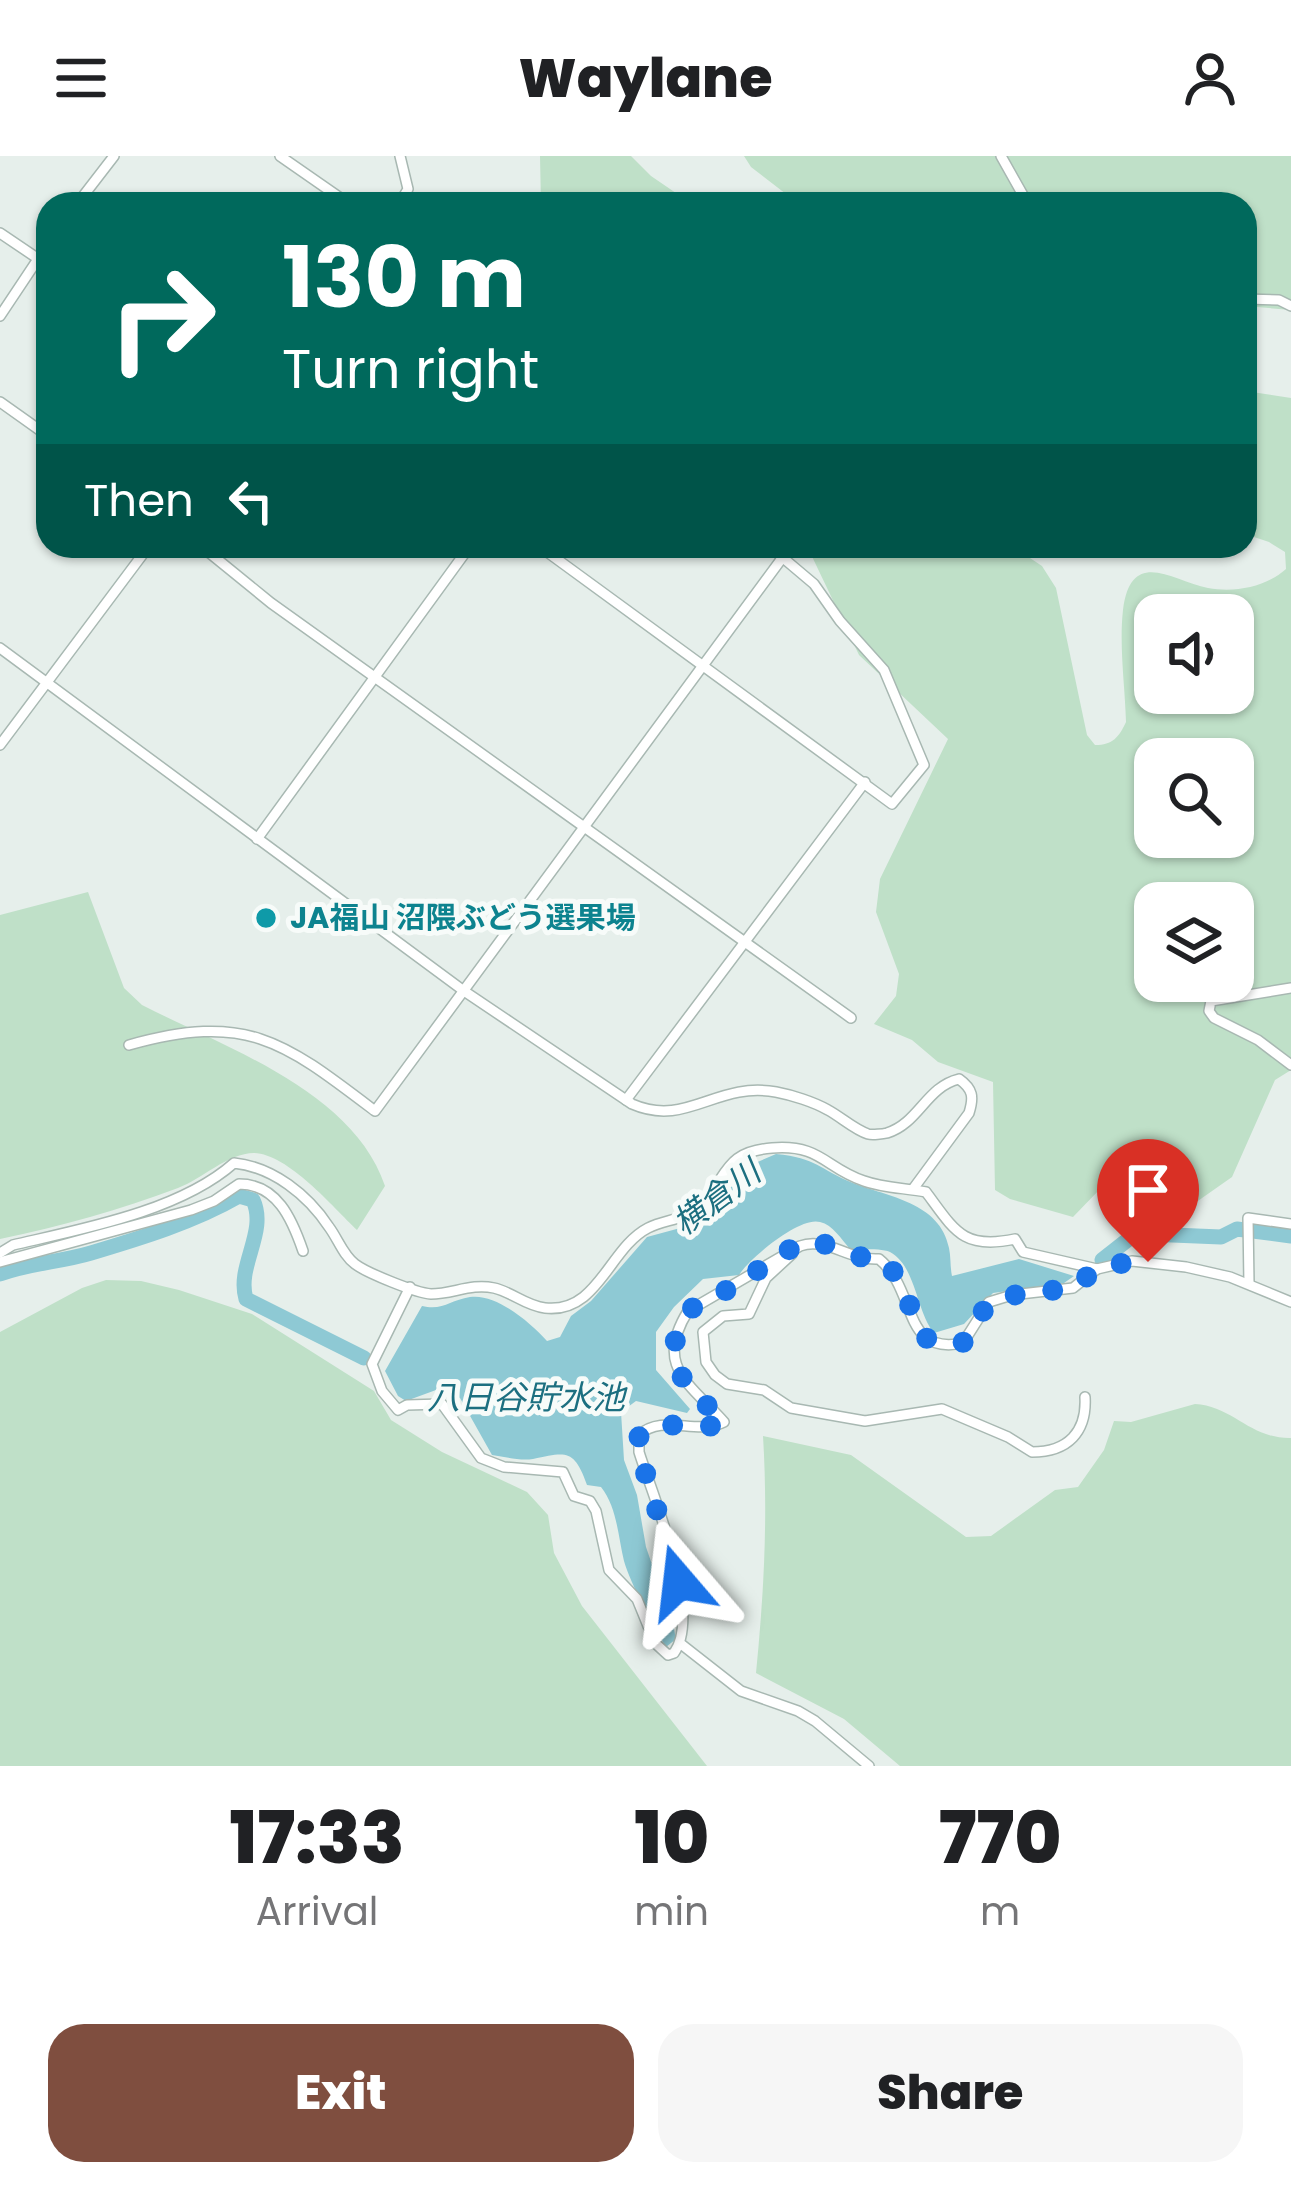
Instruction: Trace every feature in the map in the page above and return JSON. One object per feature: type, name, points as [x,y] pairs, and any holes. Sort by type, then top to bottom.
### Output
[{"type":"street","points":[[86,192],[114,156]]},
{"type":"street","points":[[280,156],[332,192]]},
{"type":"street","points":[[400,156],[406,192]]},
{"type":"street","points":[[1001,156],[1021,192]]},
{"type":"street","points":[[0,233],[36,257]]},
{"type":"street","points":[[0,316],[36,261]]},
{"type":"street","points":[[1257,299],[1291,305]]},
{"type":"street","points":[[0,402],[36,428]]},
{"type":"street","points":[[0,745],[140,558]]},
{"type":"street","points":[[216,558],[584,830],[851,1018]]},
{"type":"street","points":[[257,839],[461,558]]},
{"type":"street","points":[[556,558],[892,804],[924,765],[884,670],[839,621],[794,558]]},
{"type":"street","points":[[129,1045],[214,1028],[259,1036],[327,1075],[375,1112],[783,558]]},
{"type":"street","points":[[0,648],[464,991],[654,1114],[673,1114],[733,1091],[775,1091],[824,1107],[869,1135],[884,1135],[917,1114],[933,1091],[959,1079],[970,1087],[974,1098],[969,1113],[913,1189]]},
{"type":"street","points":[[626,1100],[865,782]]},
{"type":"street","points":[[1291,988],[1211,1001],[1210,1011],[1214,1018],[1270,1047],[1291,1065]]},
{"type":"street","points":[[0,1253],[13,1245],[177,1197],[214,1181],[234,1163],[268,1172],[308,1200],[357,1267],[430,1294],[491,1287],[544,1308],[574,1305],[646,1228],[687,1216],[710,1195],[730,1161],[771,1148],[809,1150],[868,1183],[926,1192],[964,1238],[977,1244],[1015,1239],[1023,1252],[1097,1269]]},
{"type":"street","points":[[0,1262],[191,1210],[239,1184],[263,1187],[281,1204],[303,1251]]},
{"type":"street","points":[[1249,1284],[1248,1219],[1291,1224]]},
{"type":"street","points":[[410,1287],[372,1364],[382,1391],[398,1410],[407,1405],[442,1404],[481,1458],[495,1465],[563,1472],[574,1496],[590,1501],[596,1511],[609,1570],[637,1599],[660,1650],[674,1653],[681,1644],[679,1582],[639,1452],[639,1435],[658,1424],[701,1427],[724,1422],[675,1367],[672,1353],[688,1311],[705,1298],[817,1241],[861,1260],[879,1258],[899,1279],[913,1321],[926,1339],[945,1347],[964,1342],[974,1320],[998,1297],[1072,1288],[1097,1269],[1132,1261],[1186,1267],[1249,1284],[1291,1302]]},
{"type":"street","points":[[800,1246],[766,1278],[748,1314],[723,1316],[703,1332],[706,1362],[727,1384],[764,1390],[806,1413],[866,1421],[942,1409],[1032,1452],[1074,1439],[1084,1422],[1084,1397]]},
{"type":"street","points":[[681,1644],[741,1691],[815,1721],[869,1766]]},
{"type":"green space","points":[[540,156],[631,156],[674,192],[541,192]]},
{"type":"green space","points":[[744,156],[1291,156],[1291,310],[1257,307],[1257,192],[783,192]]},
{"type":"green space","points":[[1257,393],[1291,398],[1291,1070],[1275,1080],[1232,1177],[1185,1210],[1101,1188],[1073,1217],[1010,1199],[995,1190],[993,1082],[938,1062],[912,1040],[874,1024],[896,996],[899,974],[876,912],[880,879],[948,739],[859,655],[813,558],[1030,558],[1042,566],[1056,588],[1087,735],[1095,745],[1115,739],[1126,722],[1122,624],[1128,590],[1135,579],[1155,572],[1208,588],[1250,587],[1286,569],[1285,552],[1257,538]]},
{"type":"green space","points":[[88,892],[124,988],[142,1005],[283,1076],[316,1098],[369,1153],[385,1186],[357,1230],[295,1172],[254,1153],[235,1157],[187,1184],[134,1203],[0,1239],[0,915]]},
{"type":"green space","points":[[106,1280],[141,1281],[252,1314],[374,1391],[391,1420],[442,1452],[527,1492],[548,1515],[554,1553],[582,1606],[707,1766],[0,1766],[0,1332]]},
{"type":"green space","points":[[1195,1404],[1220,1410],[1264,1433],[1291,1438],[1291,1766],[900,1766],[844,1719],[756,1673],[764,1554],[763,1436],[851,1455],[966,1537],[991,1536],[1055,1490],[1078,1487],[1104,1450],[1114,1421],[1131,1422]]},
{"type":"water","name":"八日谷貯水池","points":[[776,1154],[809,1161],[924,1211],[944,1233],[952,1276],[1019,1259],[1074,1276],[1064,1283],[993,1293],[964,1324],[934,1333],[899,1259],[886,1251],[850,1249],[829,1226],[811,1222],[775,1241],[739,1275],[703,1279],[656,1332],[656,1370],[690,1409],[687,1413],[636,1401],[621,1412],[624,1460],[676,1639],[666,1647],[627,1571],[606,1495],[601,1487],[587,1485],[573,1459],[492,1455],[460,1398],[436,1390],[406,1401],[398,1396],[385,1371],[422,1306],[436,1307],[463,1298],[491,1300],[512,1310],[547,1341],[560,1337],[571,1316],[591,1301],[647,1237],[684,1227],[714,1203],[730,1174]]},
{"type":"waterway","name":"横倉川","points":[[0,1274],[148,1235],[239,1196],[253,1200],[257,1212],[245,1274],[246,1299],[364,1358]]},
{"type":"waterway","name":"横倉川","points":[[1102,1260],[1130,1238],[1148,1234],[1221,1237],[1237,1229],[1291,1236]]},
{"type":"place","name":"JA福山 沼隈ぶどう選果場","points":[[266,918]]},
{"type":"route","points":[[679,1582],[639,1452],[639,1435],[658,1424],[716,1427],[724,1422],[690,1387],[675,1367],[672,1353],[688,1311],[705,1298],[730,1289],[807,1242],[817,1241],[861,1260],[879,1258],[899,1279],[913,1321],[926,1339],[945,1347],[964,1342],[974,1320],[998,1297],[1072,1288],[1097,1269],[1148,1262]]}]
